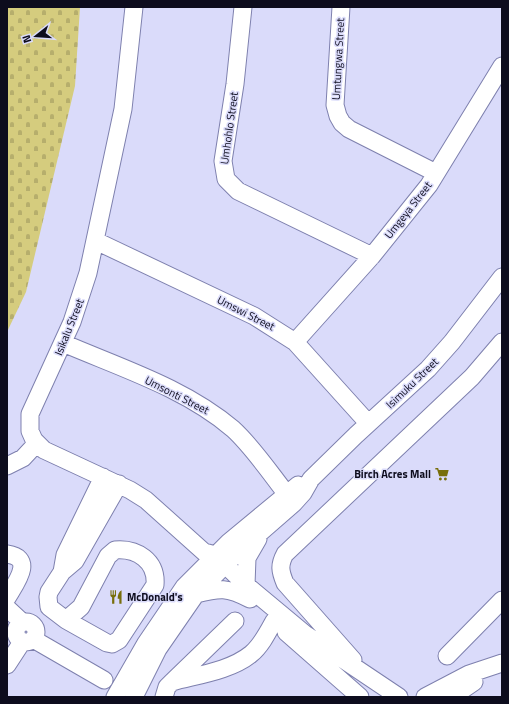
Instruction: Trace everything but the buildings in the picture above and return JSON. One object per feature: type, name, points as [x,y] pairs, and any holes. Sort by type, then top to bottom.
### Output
[{"type":"street","name":"Isikalu Street","points":[[37,443],[30,431],[30,414],[63,343],[81,297],[96,241],[123,109],[134,7]]},
{"type":"street","name":"Umhohlo Street","points":[[243,7],[235,84],[223,161],[226,179],[238,191],[372,256]]},
{"type":"street","name":"Umtungwa Street","points":[[341,7],[335,95],[338,116],[342,123],[349,129],[436,173]]},
{"type":"street","name":"Umgeya Street","points":[[295,342],[372,256],[429,185],[502,66]]},
{"type":"street","name":"Umswi Street","points":[[96,241],[254,316],[295,342],[368,423]]},
{"type":"street","name":"Isimuku Street","points":[[136,674],[158,649],[196,594],[214,561],[263,530],[291,498],[297,486],[311,479],[368,423],[428,369],[448,348],[502,277]]},
{"type":"street","points":[[369,678],[285,583],[280,573],[280,564],[285,554],[472,378],[502,342]]},
{"type":"street","name":"Umsonti Street","points":[[63,343],[163,386],[213,413],[235,431],[291,498]]},
{"type":"street","points":[[7,466],[23,458],[37,443],[44,450],[119,484],[146,500],[248,592],[274,621],[360,697]]},
{"type":"street","points":[[62,572],[65,555],[103,477]]},
{"type":"street","points":[[66,620],[81,607],[108,556],[115,550],[132,550],[146,559],[152,566],[156,576],[155,585],[119,640],[112,644],[107,643],[66,620],[49,607],[49,592],[62,572],[75,561],[119,484]]},
{"type":"street","name":"Isimuku Street","points":[[136,674],[174,601],[214,561],[291,498]]},
{"type":"street","points":[[248,592],[247,558],[263,530]]},
{"type":"street","points":[[7,554],[18,559],[22,564],[22,571],[7,598]]},
{"type":"street","points":[[196,594],[225,588],[236,592],[248,592],[305,634],[399,697]]},
{"type":"street","points":[[447,656],[502,600]]},
{"type":"street","points":[[49,607],[26,622],[19,623],[15,630],[16,637],[28,640],[104,680]]},
{"type":"street","points":[[81,607],[85,631]]},
{"type":"street","points":[[7,608],[26,622]]},
{"type":"street","points":[[164,697],[167,687],[235,621]]},
{"type":"street","points":[[172,682],[220,668],[244,658],[252,653],[274,621]]},
{"type":"street","points":[[7,664],[28,640]]},
{"type":"street","points":[[425,697],[469,674],[502,663]]},
{"type":"street","points":[[452,697],[465,686],[502,670]]},
{"type":"street","points":[[115,697],[136,674]]},
{"type":"street","points":[[134,697],[136,674]]},
{"type":"green space","points":[[7,7],[80,7],[75,86],[26,292],[7,332]]},
{"type":"place","name":"Birch Acres Mall","points":[[442,474]]},
{"type":"place","name":"McDonald's","points":[[116,597]]}]
